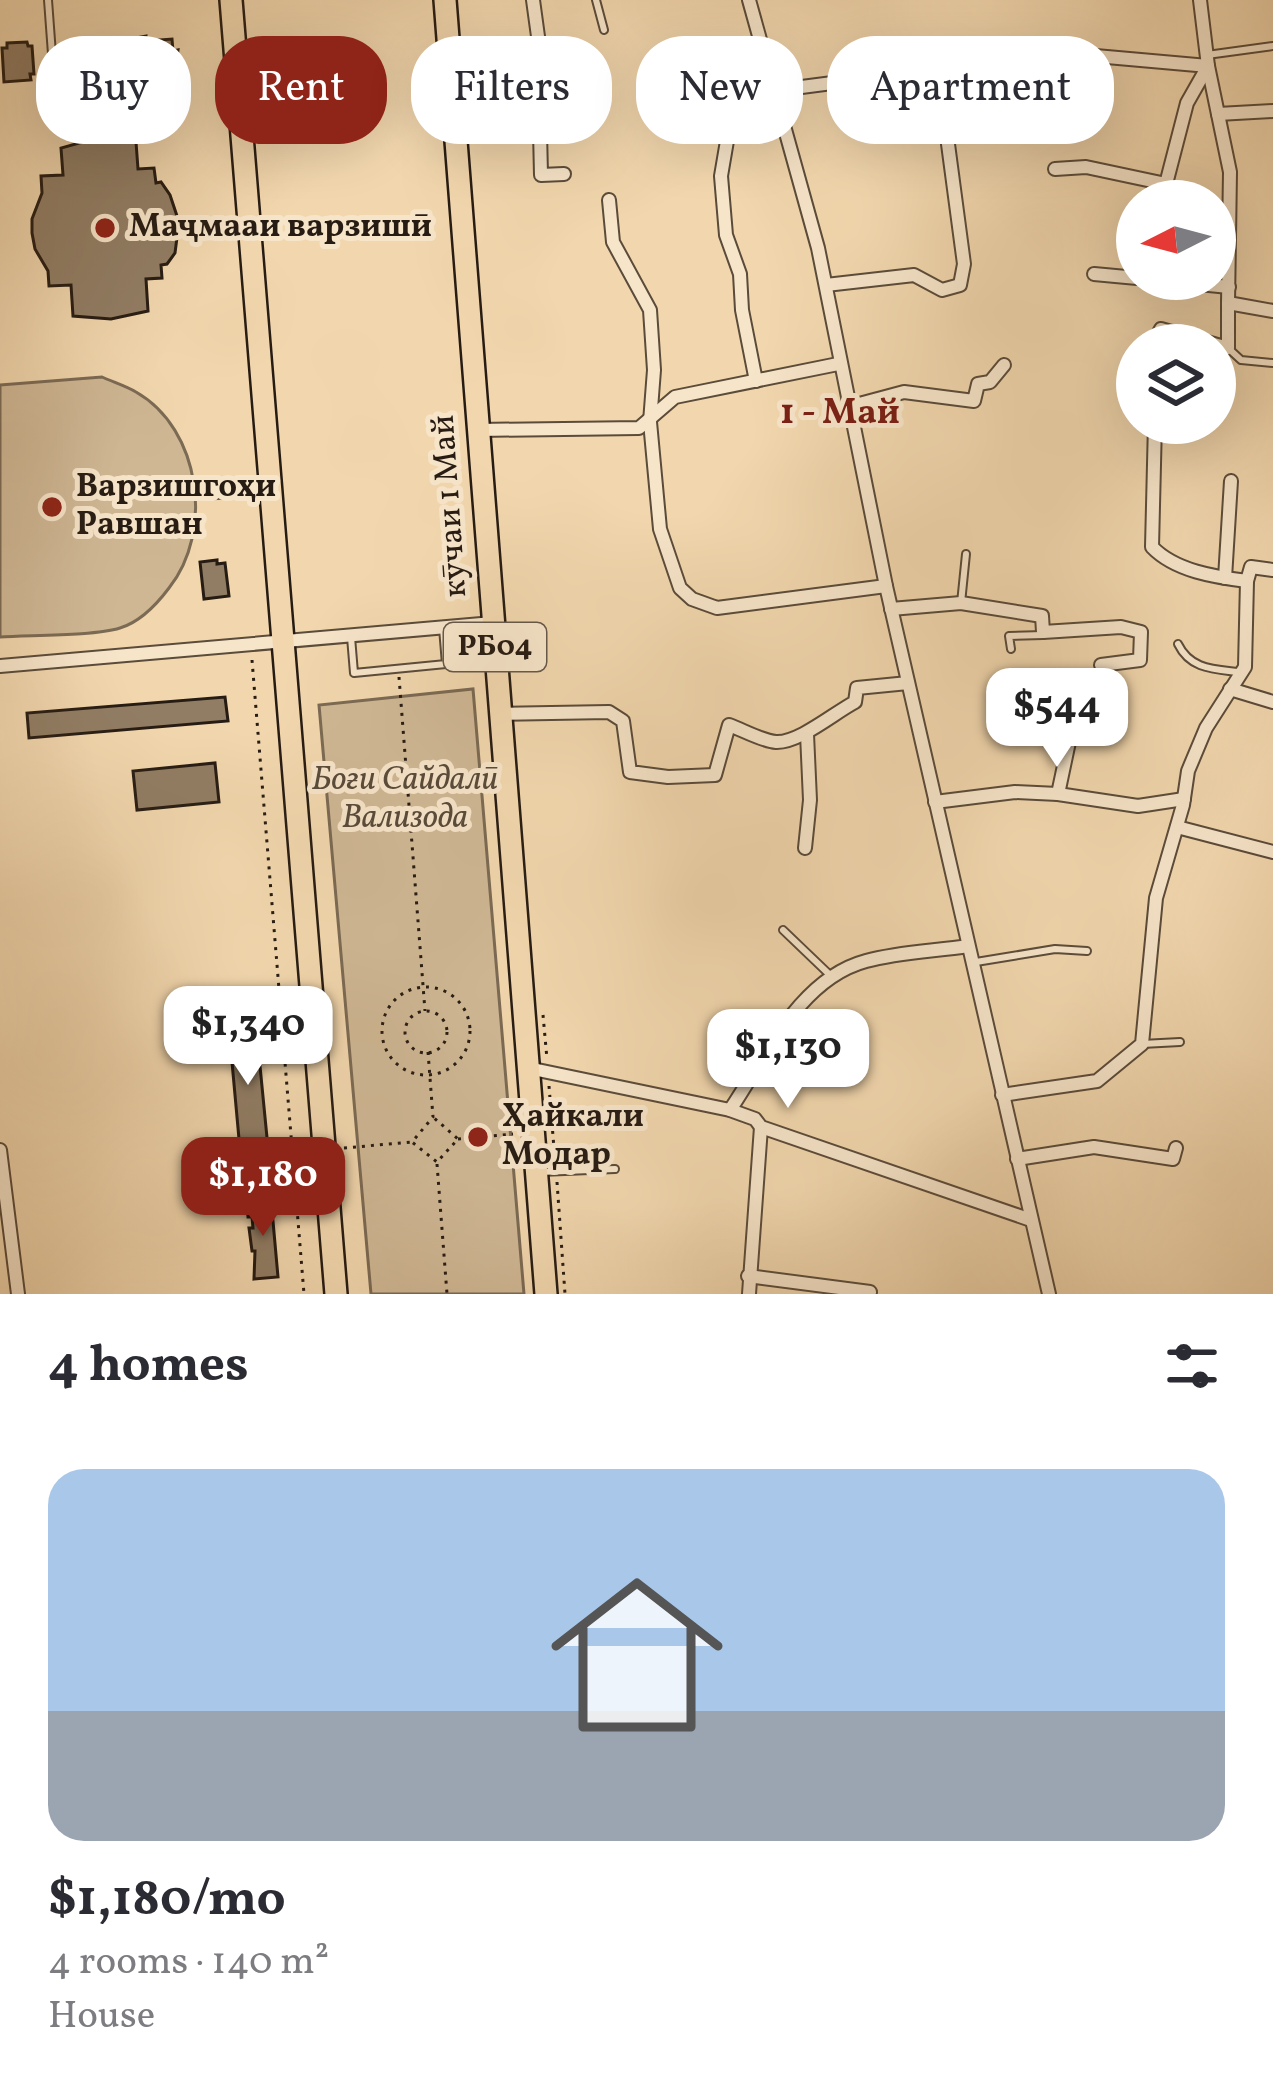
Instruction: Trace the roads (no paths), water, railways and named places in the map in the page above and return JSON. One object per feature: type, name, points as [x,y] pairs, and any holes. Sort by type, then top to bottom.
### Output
[{"type":"main road","points":[[231,0],[336,1294]]},
{"type":"main road","name":"кӯчаи 1 Май","points":[[445,0],[546,1294]]},
{"type":"street","points":[[533,0],[540,51],[547,54],[548,78],[539,87],[541,175],[564,174]]},
{"type":"street","points":[[748,0],[757,36]]},
{"type":"street","points":[[1200,0],[1230,180]]},
{"type":"street","points":[[1114,55],[1207,61]]},
{"type":"street","points":[[1055,169],[1086,166],[1166,184],[1186,103],[1207,61]]},
{"type":"street","points":[[1218,115],[1273,111]]},
{"type":"street","points":[[726,144],[721,176],[726,235],[740,274],[756,381]]},
{"type":"street","points":[[787,144],[826,285],[838,364],[891,609],[1049,1294]]},
{"type":"street","points":[[826,285],[914,275],[942,290],[960,285],[964,263],[948,144]]},
{"type":"street","points":[[609,200],[614,242],[650,310],[654,370],[650,422],[660,529],[680,588],[692,599],[717,608],[886,586]]},
{"type":"street","points":[[1094,274],[1116,276]]},
{"type":"street","points":[[1228,324],[1228,303],[1273,311]]},
{"type":"street","points":[[478,430],[639,428],[675,397],[838,364]]},
{"type":"street","points":[[848,407],[904,392],[974,401],[978,384],[989,382],[1004,365]]},
{"type":"street","points":[[1154,444],[1152,547],[1161,556],[1209,575],[1247,580]]},
{"type":"street","points":[[1225,578],[1231,481]]},
{"type":"street","points":[[1002,1095],[1097,1081],[1142,1045],[1156,898],[1188,771],[1206,728],[1242,673],[1251,567],[1273,570]]},
{"type":"street","points":[[891,609],[961,602],[1042,616],[1043,632],[1121,627],[1141,632],[1140,660],[1101,665]]},
{"type":"street","points":[[0,666],[493,623]]},
{"type":"street","points":[[500,714],[609,712],[623,721],[630,772],[668,777],[715,775],[729,725],[777,742],[807,734],[818,722],[855,701],[856,688],[908,683]]},
{"type":"street","points":[[1230,689],[1273,702]]},
{"type":"street","points":[[1058,794],[1073,723],[1074,697],[1066,695]]},
{"type":"street","points":[[805,848],[810,800],[807,734]]},
{"type":"street","points":[[935,802],[1015,792],[1138,806],[1184,799]]},
{"type":"street","points":[[1177,827],[1273,852]]},
{"type":"street","points":[[730,1110],[810,993],[831,976],[865,961],[968,946]]},
{"type":"street","points":[[528,1068],[730,1110],[755,1119],[761,1127],[1031,1220]]},
{"type":"street","points":[[749,1294],[761,1127]]},
{"type":"street","points":[[1017,1159],[1094,1147],[1174,1159],[1176,1148]]},
{"type":"street","points":[[0,1153],[18,1294]]},
{"type":"street","points":[[748,1276],[870,1292]]},
{"type":"lane","points":[[48,0],[51,36]]},
{"type":"lane","points":[[596,0],[604,30]]},
{"type":"lane","points":[[1207,61],[1273,46]]},
{"type":"lane","points":[[1236,356],[1273,363]]},
{"type":"lane","points":[[205,496],[268,490]]},
{"type":"lane","points":[[961,602],[966,554]]},
{"type":"lane","points":[[351,637],[354,673],[399,669],[446,664],[443,628]]},
{"type":"lane","points":[[1011,649],[1009,636],[1043,638],[1043,632]]},
{"type":"lane","points":[[1178,644],[1185,658],[1202,667],[1242,673]]},
{"type":"lane","points":[[783,930],[831,976]]},
{"type":"lane","points":[[972,963],[1055,949],[1087,951]]},
{"type":"lane","points":[[1142,1045],[1180,1042]]},
{"type":"lane","points":[[536,1172],[614,1169]]},
{"type":"place","name":"Маҷмааи варзишӣ","points":[[105,228]]},
{"type":"place","name":"Варзишгоҳи Равшан","points":[[52,507]]},
{"type":"place","name":"Ҳайкали Модар","points":[[478,1137]]},
{"type":"district","name":"1 - Май","points":[[840,414]]},
{"type":"park label","name":"Боғи Сайдалӣ Вализода","points":[[405,800]]}]
